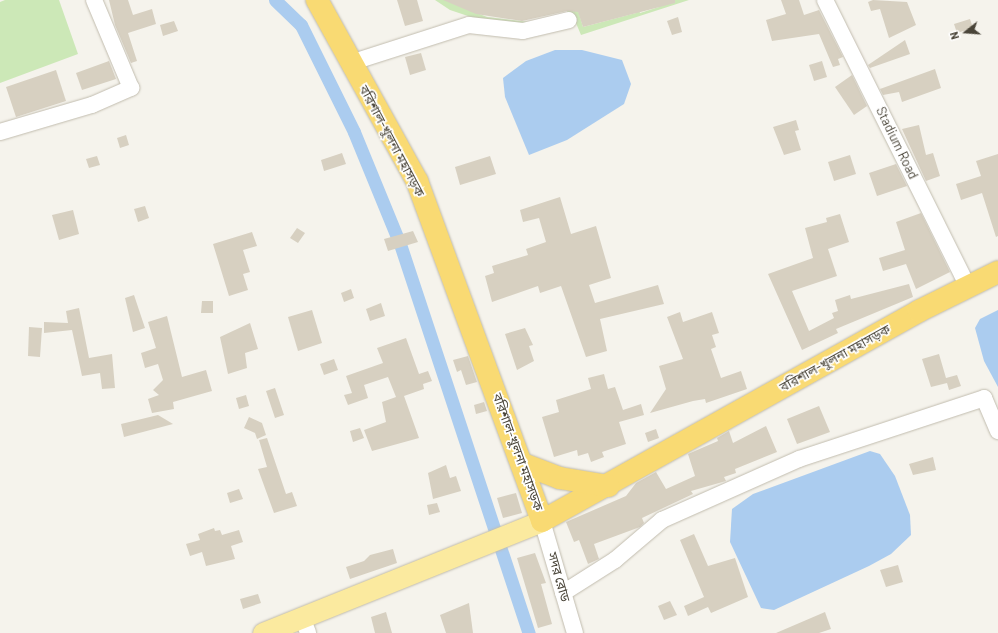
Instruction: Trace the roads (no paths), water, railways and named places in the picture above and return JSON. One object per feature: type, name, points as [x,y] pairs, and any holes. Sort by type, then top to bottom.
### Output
[{"type":"highway","name":"বরিশাল-খুলনা মহাসড়ক","points":[[317,0],[350,63],[417,181],[542,521],[968,287],[998,272]]},
{"type":"highway","points":[[522,464],[560,478],[608,486]]},
{"type":"main road","points":[[263,633],[305,625],[475,547],[517,533],[542,521]]},
{"type":"street","points":[[0,132],[92,105],[131,88],[94,0]]},
{"type":"street","name":"Stadium Road","points":[[825,0],[968,287]]},
{"type":"street","points":[[350,63],[469,25],[523,31],[569,20]]},
{"type":"street","points":[[563,593],[615,560],[662,520],[800,459],[984,398],[998,431]]},
{"type":"street","name":"সদর রোড","points":[[542,521],[575,633]]},
{"type":"water","points":[[555,50],[582,50],[622,60],[631,84],[624,104],[567,140],[529,155],[505,97],[503,78],[526,61]]},
{"type":"water","points":[[998,310],[998,387],[984,361],[975,328],[980,319]]},
{"type":"water","points":[[870,451],[880,454],[895,476],[910,515],[911,535],[891,554],[869,566],[774,610],[761,608],[730,542],[732,509],[753,494]]},
{"type":"waterway","points":[[275,0],[301,25],[354,132],[400,244],[529,633]]}]
